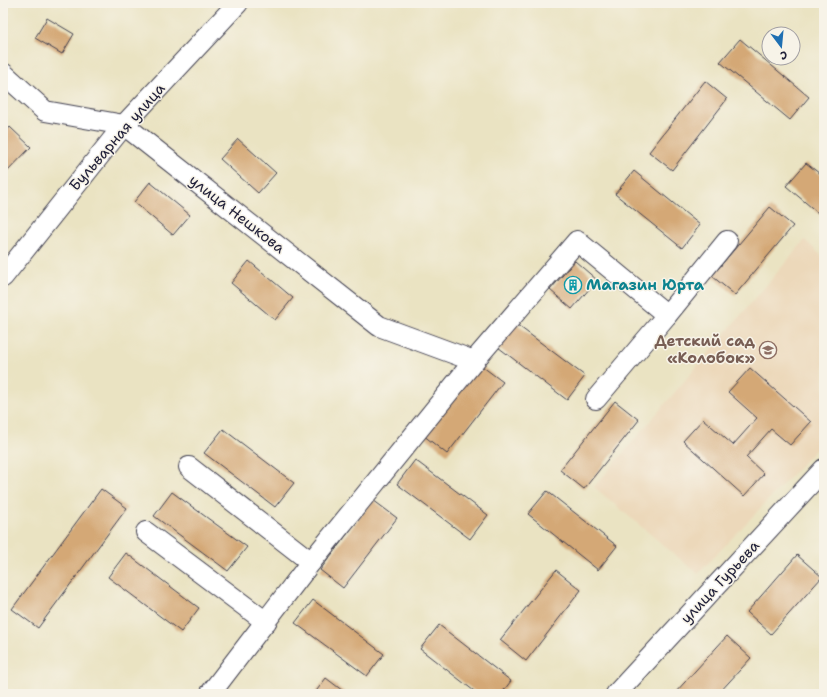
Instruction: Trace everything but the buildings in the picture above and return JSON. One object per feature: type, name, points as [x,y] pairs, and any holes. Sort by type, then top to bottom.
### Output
[{"type":"street","name":"Бульварная улица","points":[[3,277],[124,125],[238,3]]},
{"type":"street","name":"улица Нешкова","points":[[3,73],[45,111],[124,125],[379,326],[474,361]]},
{"type":"street","points":[[210,694],[311,562],[474,361],[577,241],[667,315]]},
{"type":"street","points":[[596,399],[727,241]]},
{"type":"street","points":[[189,468],[311,562]]},
{"type":"street","name":"улица Гурьева","points":[[616,694],[824,469]]},
{"type":"street","points":[[146,532],[266,622]]},
{"type":"shaded area","name":"Детский сад «Колобок»","points":[[805,240],[824,258],[824,441],[698,574],[594,487]]},
{"type":"place","name":"Магазин Юрта","points":[[573,285]]},
{"type":"place","name":"Детский сад «Колобок»","points":[[768,350]]}]
